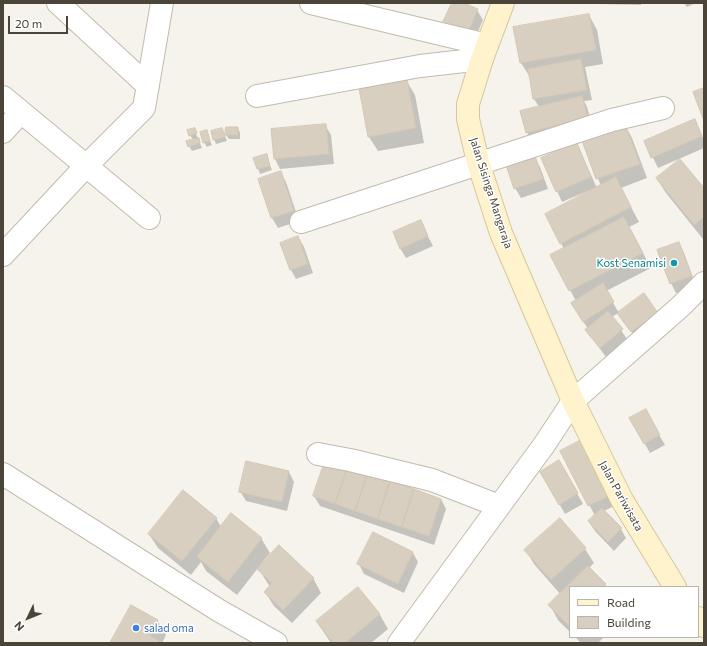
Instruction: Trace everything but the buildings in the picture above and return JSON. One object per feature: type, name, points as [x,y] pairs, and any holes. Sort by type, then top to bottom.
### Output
[{"type":"street","points":[[58,3],[148,86]]},
{"type":"street","points":[[3,255],[86,166],[144,108],[162,3]]},
{"type":"street","points":[[311,3],[485,52]]},
{"type":"street","name":"Jalan Sisinga Mangaraja","points":[[504,3],[485,52],[468,104],[468,119],[478,162],[501,233],[573,402]]},
{"type":"street","points":[[257,96],[420,66],[485,52]]},
{"type":"street","points":[[3,97],[149,218]]},
{"type":"street","points":[[301,222],[478,162],[612,120],[663,108]]},
{"type":"street","points":[[3,132],[21,112]]},
{"type":"street","points":[[399,643],[573,402],[681,306],[704,282]]},
{"type":"street","name":"Jalan Pariwisata","points":[[573,402],[622,500],[674,586]]},
{"type":"street","points":[[318,454],[350,460],[432,480],[499,506]]},
{"type":"street","points":[[3,474],[218,610],[276,643]]},
{"type":"place","name":"Kost Senamisi","points":[[674,263]]},
{"type":"place","name":"salad oma","points":[[136,628]]}]
